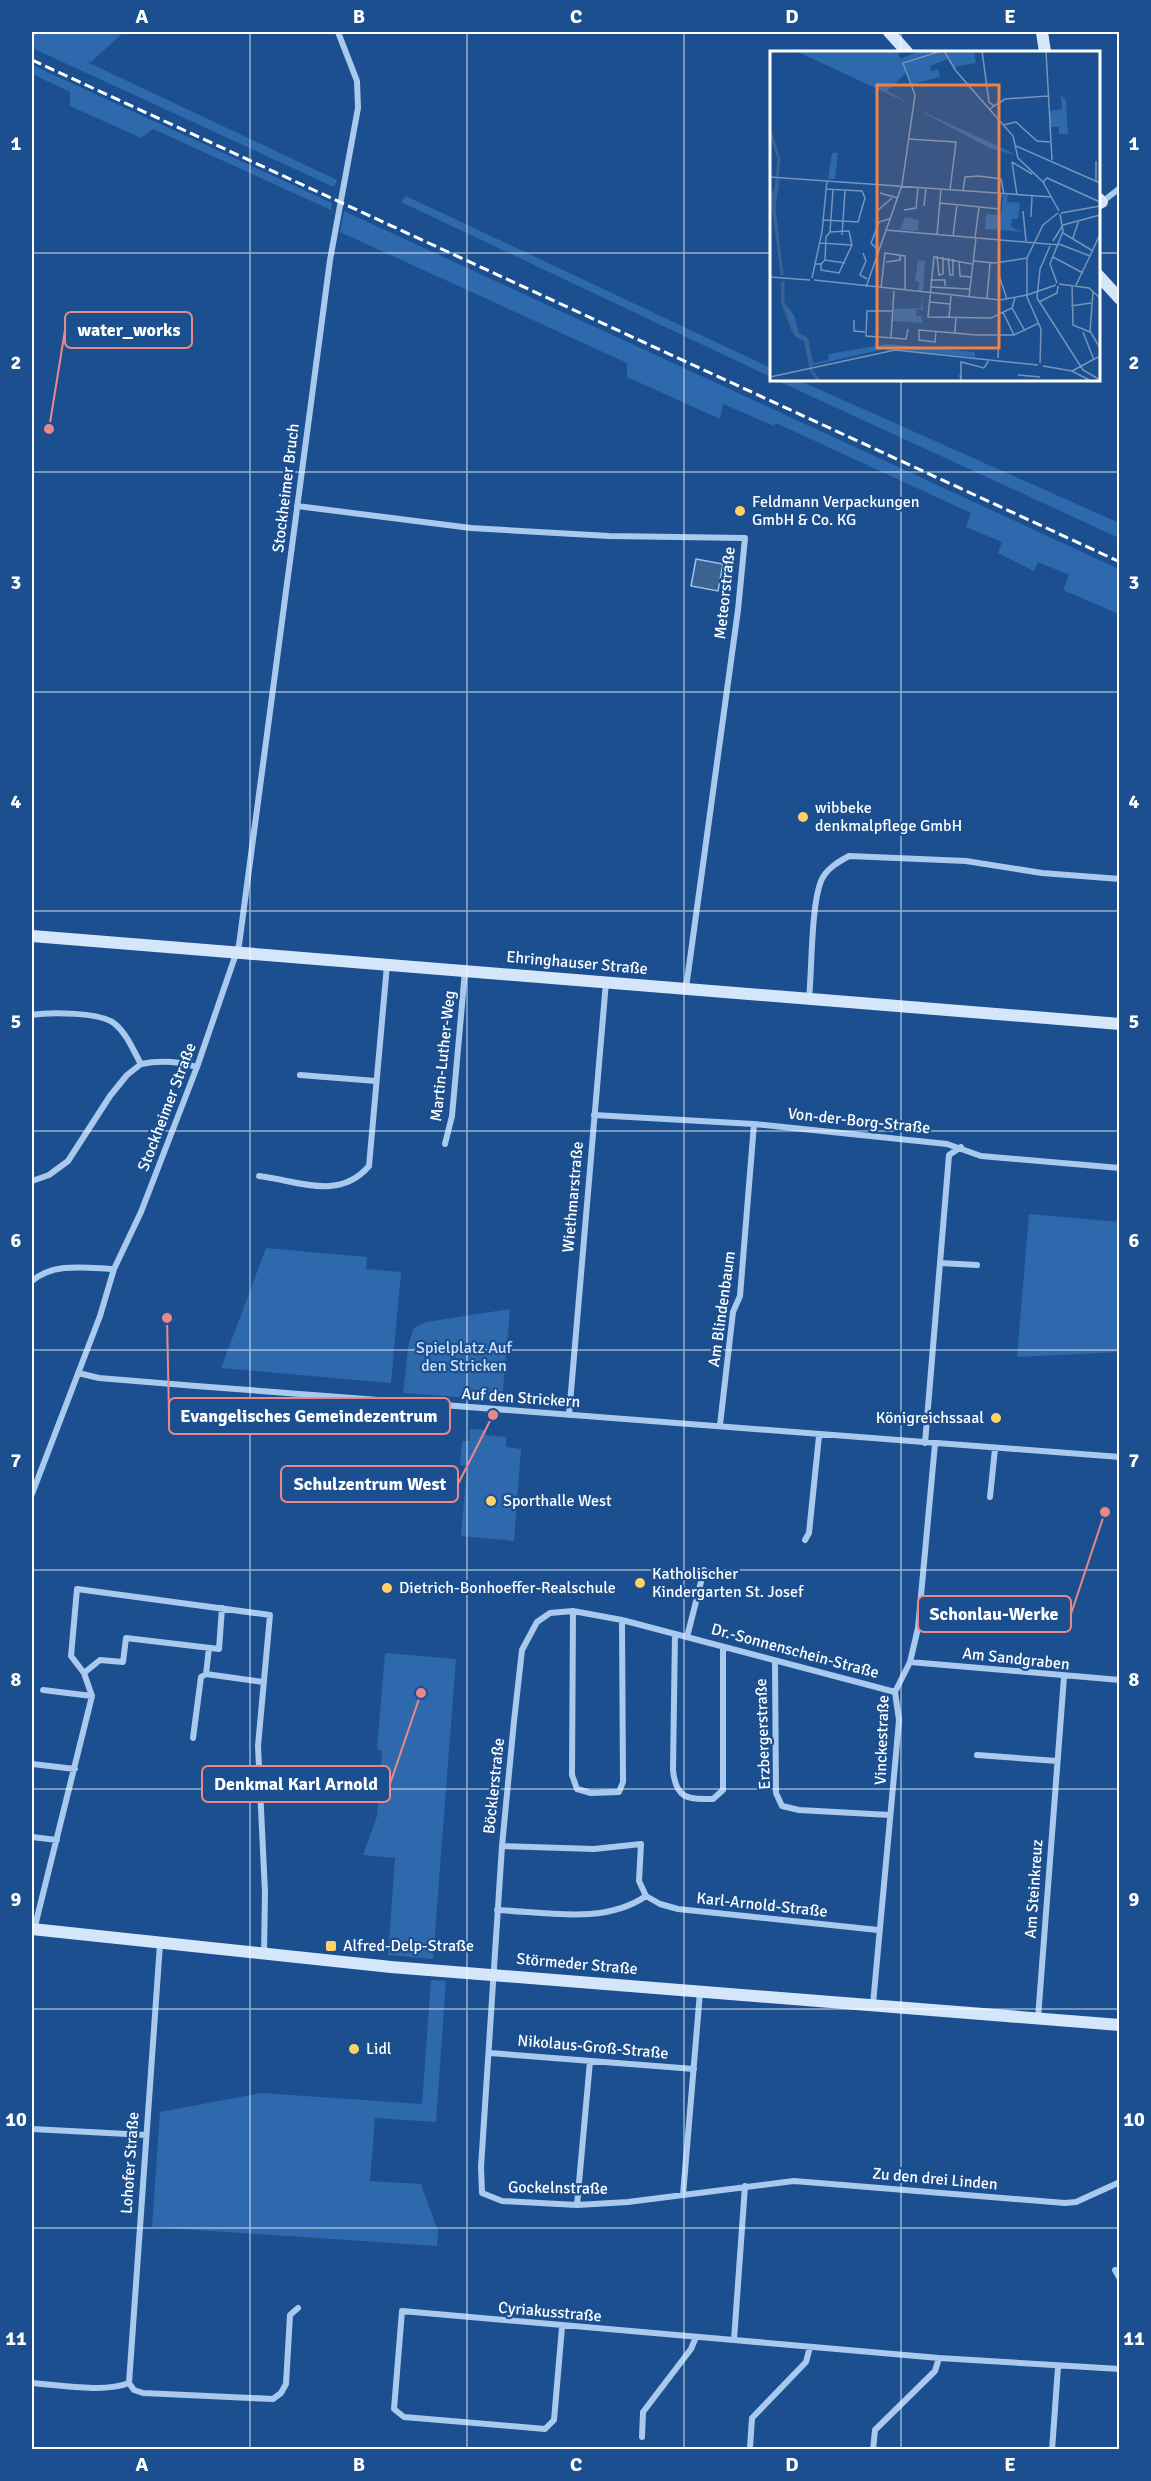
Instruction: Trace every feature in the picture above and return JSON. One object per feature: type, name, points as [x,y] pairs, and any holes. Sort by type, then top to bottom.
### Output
[{"type":"main road","points":[[889,32],[906,51]]},
{"type":"main road","points":[[1042,32],[1045,51]]},
{"type":"main road","points":[[1100,277],[1119,299]]},
{"type":"main road","name":"Ehringhauser Straße","points":[[32,936],[1119,1024]]},
{"type":"main road","name":"Störmeder Straße","points":[[33,1930],[264,1955],[1119,2025]]},
{"type":"street","name":"Stockheimer Bruch","points":[[237,952],[330,260],[358,108],[357,81],[338,32]]},
{"type":"street","points":[[1100,202],[1119,188]]},
{"type":"street","name":"Meteorstraße","points":[[297,506],[471,528],[609,536],[745,538],[738,610],[686,988]]},
{"type":"street","points":[[810,999],[817,899],[822,880],[834,864],[849,856],[966,861],[1042,873],[1119,879]]},
{"type":"street","name":"Stockheimer Straße","points":[[32,1494],[114,1269],[141,1212],[197,1067],[237,952]]},
{"type":"street","points":[[259,1176],[322,1186],[345,1185],[358,1178],[369,1166],[387,964]]},
{"type":"street","name":"Martin-Luther-Weg","points":[[445,1144],[452,1116],[465,970]]},
{"type":"street","name":"Wiethmarstraße","points":[[569,1415],[606,981]]},
{"type":"street","points":[[32,1015],[43,1013],[96,1016],[114,1022],[125,1035],[141,1064]]},
{"type":"street","points":[[32,1181],[49,1175],[68,1161],[110,1096],[127,1075],[141,1064],[155,1061],[182,1062],[197,1067]]},
{"type":"street","points":[[300,1075],[376,1081]]},
{"type":"street","name":"Von-der-Borg-Straße","points":[[594,1115],[754,1124],[947,1144],[981,1156],[1119,1168]]},
{"type":"street","name":"Am Blindenbaum","points":[[720,1425],[733,1312],[740,1296],[754,1124]]},
{"type":"street","points":[[925,1443],[949,1155],[961,1148]]},
{"type":"street","points":[[940,1263],[977,1265]]},
{"type":"street","points":[[32,1281],[42,1272],[60,1268],[114,1269]]},
{"type":"street","name":"Auf den Strickern","points":[[78,1373],[99,1378],[164,1384],[720,1425],[819,1436],[1119,1457]]},
{"type":"street","points":[[805,1540],[809,1533],[819,1436]]},
{"type":"street","name":"Vinckestraße","points":[[873,2004],[899,1720],[895,1692],[910,1662],[918,1628],[935,1444]]},
{"type":"street","points":[[990,1497],[995,1449]]},
{"type":"street","name":"Dr.-Sonnenschein-Straße","points":[[687,1636],[704,1570]]},
{"type":"street","points":[[33,1930],[92,1696],[84,1673],[71,1656],[77,1589],[270,1615],[258,1746],[265,1892],[264,1955]]},
{"type":"street","points":[[84,1673],[100,1660],[123,1662],[126,1638],[219,1649],[222,1608]]},
{"type":"street","points":[[573,1611],[572,1775],[578,1789],[607,1794],[619,1792],[623,1782],[622,1620]]},
{"type":"street","name":"Dr.-Sonnenschein-Straße","points":[[550,1613],[573,1611],[622,1620],[895,1692]]},
{"type":"street","name":"Böcklerstraße","points":[[494,1974],[502,1846],[522,1650],[530,1630],[550,1613]]},
{"type":"street","points":[[675,1634],[673,1770],[678,1790],[688,1798],[714,1799],[723,1790],[723,1647]]},
{"type":"street","points":[[206,1674],[209,1648]]},
{"type":"street","name":"Erzbergerstraße","points":[[775,1661],[776,1793],[782,1806],[799,1810],[890,1815]]},
{"type":"street","name":"Am Sandgraben","points":[[910,1662],[1119,1680]]},
{"type":"street","points":[[193,1738],[201,1677],[206,1674],[263,1682]]},
{"type":"street","name":"Am Steinkreuz","points":[[1038,2019],[1064,1677]]},
{"type":"street","points":[[43,1690],[92,1696]]},
{"type":"street","points":[[977,1755],[1057,1761]]},
{"type":"street","points":[[32,1764],[75,1769]]},
{"type":"street","points":[[32,1837],[57,1840]]},
{"type":"street","points":[[497,1910],[609,1913],[633,1905],[646,1896],[639,1881],[641,1844],[594,1849],[502,1846]]},
{"type":"street","name":"Karl-Arnold-Straße","points":[[646,1896],[660,1904],[678,1909],[878,1930]]},
{"type":"street","name":"Lohofer Straße","points":[[129,2383],[160,1944]]},
{"type":"street","name":"Gockelnstraße","points":[[494,1974],[481,2167],[482,2193],[489,2198],[515,2203],[577,2205],[683,2195],[745,2186]]},
{"type":"street","points":[[683,2195],[700,1991]]},
{"type":"street","name":"Nikolaus-Groß-Straße","points":[[490,2053],[694,2069]]},
{"type":"street","points":[[577,2205],[590,2061]]},
{"type":"street","points":[[32,2129],[146,2134]]},
{"type":"street","name":"Zu den drei Linden","points":[[745,2186],[794,2181],[1065,2203],[1076,2202],[1119,2182]]},
{"type":"street","points":[[734,2340],[745,2186]]},
{"type":"street","points":[[1115,2270],[1119,2279]]},
{"type":"street","points":[[32,2383],[120,2387],[129,2383],[134,2390],[143,2393],[273,2399],[281,2393],[286,2384],[290,2315],[298,2308]]},
{"type":"street","name":"Cyriakusstraße","points":[[562,2327],[554,2420],[545,2429],[404,2417],[394,2409],[402,2311],[562,2327],[939,2358],[1119,2369]]},
{"type":"street","points":[[642,2438],[643,2412],[692,2349],[696,2337]]},
{"type":"street","points":[[750,2448],[752,2418],[806,2362],[810,2347]]},
{"type":"street","points":[[873,2450],[875,2430],[935,2371],[939,2358]]},
{"type":"street","points":[[1052,2450],[1058,2367]]},
{"type":"green space","points":[[32,32],[124,32],[91,62],[85,61],[337,180],[334,187],[32,48]]},
{"type":"green space","points":[[32,65],[332,203],[331,210],[153,129],[141,138],[70,106],[70,92],[32,74]]},
{"type":"green space","points":[[406,196],[770,368],[770,377],[401,202]]},
{"type":"green space","points":[[344,211],[1119,569],[1119,614],[1063,590],[1069,575],[1038,562],[1034,571],[998,553],[1002,542],[966,527],[971,513],[776,423],[774,426],[723,404],[720,419],[627,377],[627,363],[340,232]]},
{"type":"green space","points":[[778,381],[800,381],[1119,523],[1119,538]]},
{"type":"green space","points":[[1029,1214],[1119,1222],[1119,1352],[1017,1357]]},
{"type":"green space","points":[[266,1248],[367,1257],[366,1269],[401,1272],[391,1383],[221,1368]]},
{"type":"green space","name":"Spielplatz Auf den Stricken","points":[[510,1309],[502,1400],[403,1393],[409,1342],[414,1328],[426,1322]]},
{"type":"green space","name":"Sporthalle West","points":[[470,1429],[486,1430],[486,1435],[506,1437],[506,1447],[521,1449],[514,1541],[461,1536],[467,1466],[460,1465],[462,1441],[469,1441]]},
{"type":"green space","points":[[385,1653],[456,1659],[433,1959],[388,1955],[395,1858],[363,1855],[377,1816],[382,1751],[377,1749]]},
{"type":"green space","points":[[431,1980],[446,1981],[436,2122],[375,2118],[370,2181],[421,2184],[438,2231],[437,2246],[152,2227],[160,2112],[261,2093],[422,2104]]},
{"type":"shaded area","points":[[696,559],[723,564],[718,591],[691,586]]},
{"type":"railway","points":[[32,60],[1120,562]]},
{"type":"place","name":"water_works","points":[[49,429]]},
{"type":"place","name":"Feldmann Verpackungen GmbH & Co. KG","points":[[740,511]]},
{"type":"place","name":"wibbeke denkmalpflege GmbH","points":[[803,817]]},
{"type":"place","name":"Evangelisches Gemeindezentrum","points":[[167,1318]]},
{"type":"place","name":"Schulzentrum West","points":[[493,1415]]},
{"type":"place","name":"Königreichssaal","points":[[996,1418]]},
{"type":"place","name":"Sporthalle West","points":[[491,1501]]},
{"type":"place","name":"Schonlau-Werke","points":[[1105,1512]]},
{"type":"place","name":"Katholischer Kindergarten St. Josef","points":[[640,1583]]},
{"type":"place","name":"Dietrich-Bonhoeffer-Realschule","points":[[387,1588]]},
{"type":"place","name":"Denkmal Karl Arnold","points":[[421,1693]]},
{"type":"place","name":"Alfred-Delp-Straße","points":[[331,1946]]},
{"type":"place","name":"Lidl","points":[[354,2049]]}]
